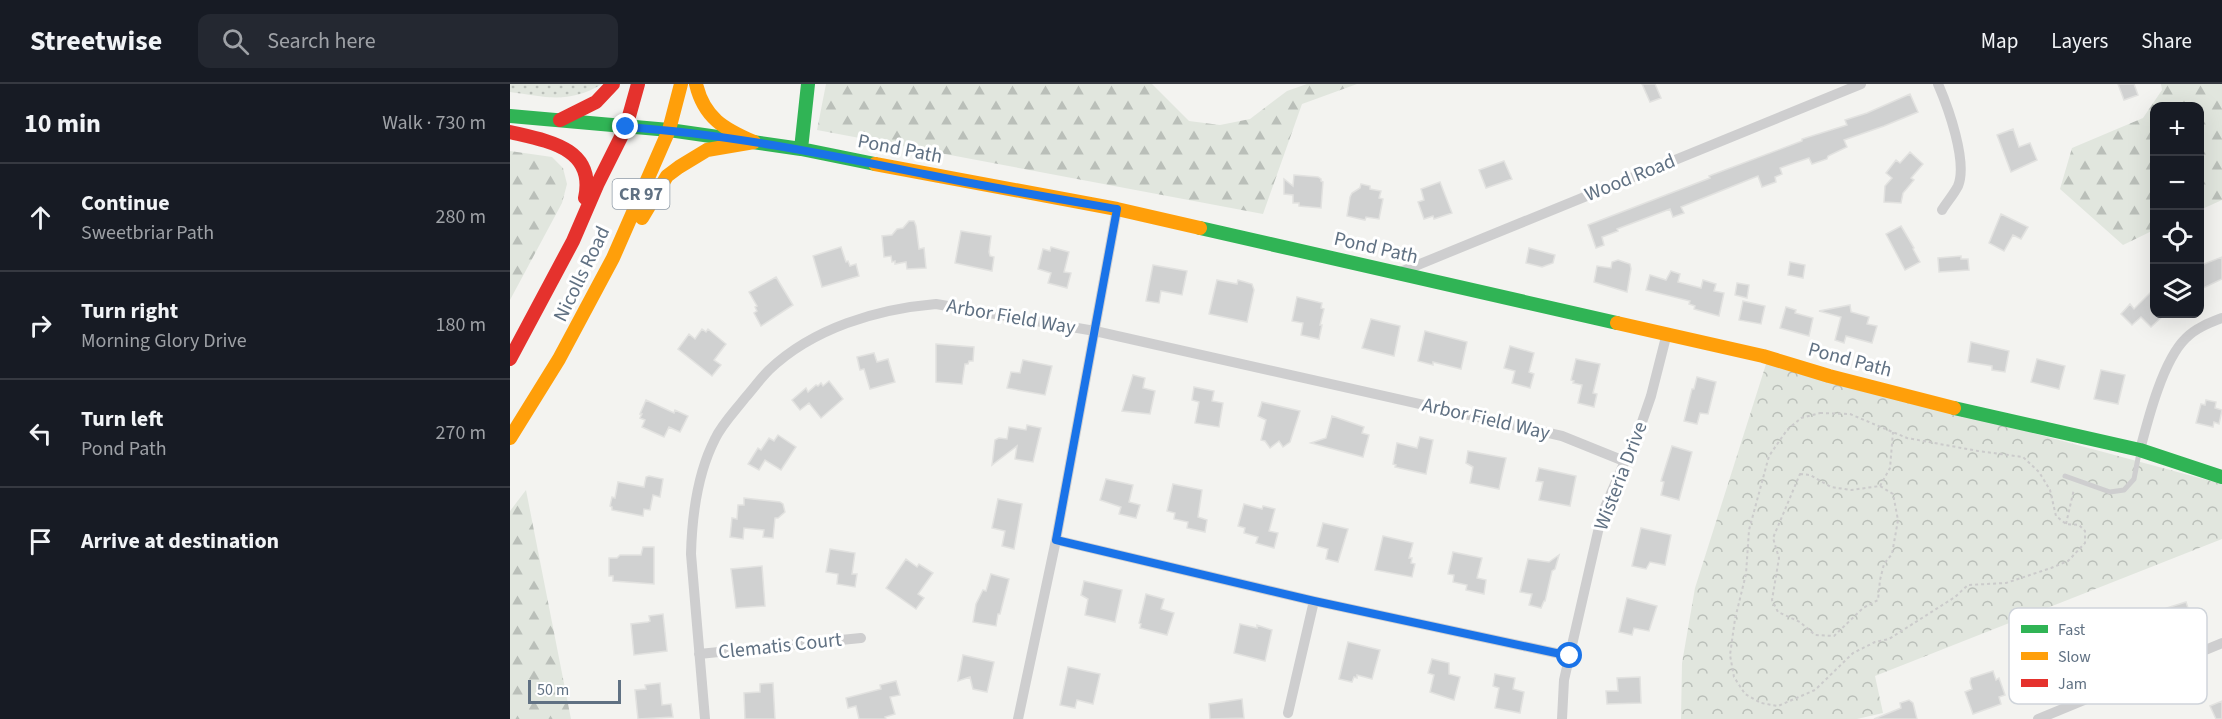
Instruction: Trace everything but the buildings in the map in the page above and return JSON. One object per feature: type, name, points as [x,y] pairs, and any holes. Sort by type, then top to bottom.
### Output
[{"type":"main road","points":[[560,120],[594,105],[606,96],[613,84]]},
{"type":"main road","name":"Nicolls Road","points":[[510,358],[573,241],[626,127],[638,84]]},
{"type":"main road","name":"Nicolls Road","points":[[510,438],[564,351],[613,258],[669,130],[681,84]]},
{"type":"main road","points":[[696,84],[698,98],[712,118],[731,132],[754,142]]},
{"type":"main road","points":[[801,149],[808,84]]},
{"type":"main road","name":"Pond Path","points":[[510,116],[669,130],[801,149],[1117,209],[1763,356],[1829,376],[1933,402],[2140,450],[2222,477]]},
{"type":"main road","points":[[510,132],[550,141],[585,165],[589,180],[573,241]]},
{"type":"main road","points":[[613,258],[635,229],[667,176],[673,171],[707,150],[754,142]]},
{"type":"street","name":"Wood Road","points":[[1398,273],[1861,84]]},
{"type":"street","points":[[1938,84],[1953,124],[1960,168],[1958,186],[1942,210]]},
{"type":"street","points":[[1018,719],[1056,540],[1117,209]]},
{"type":"street","name":"Arbor Field Way","points":[[705,719],[691,555],[696,494],[716,437],[775,365],[802,345],[847,323],[910,306],[936,304],[1095,331],[1562,436],[1624,461]]},
{"type":"street","points":[[2140,450],[2148,416],[2174,354],[2187,337],[2204,325],[2222,318]]},
{"type":"street","name":"Wisteria Drive","points":[[1562,719],[1564,680],[1602,514],[1642,422],[1667,333]]},
{"type":"street","points":[[1056,540],[1314,601],[1570,656]]},
{"type":"street","points":[[1288,713],[1314,601]]},
{"type":"street","name":"Clematis Court","points":[[699,654],[861,638]]},
{"type":"street","points":[[2207,649],[2222,643]]},
{"type":"street","points":[[2038,719],[2074,704]]},
{"type":"lane","points":[[2065,476],[2110,492],[2124,490],[2134,479],[2140,450]]},
{"type":"path","points":[[1820,413],[1850,414],[1893,432],[1906,438],[2023,457],[2039,472],[2050,490],[2056,516],[2066,524],[2079,525],[2085,531],[2085,543],[2068,561],[2006,583],[1968,585],[1955,597],[1889,639],[1875,642],[1853,653],[1815,690],[1778,706],[1761,704],[1745,694],[1739,686],[1734,676],[1730,655],[1735,619],[1746,574],[1749,530],[1770,456],[1787,430],[1801,418],[1820,413]]},
{"type":"path","points":[[1880,486],[1890,468],[1893,432]]},
{"type":"path","points":[[1800,474],[1810,475],[1831,487],[1851,490],[1880,486],[1893,494],[1898,520],[1892,554],[1884,564],[1882,572],[1878,600],[1863,608],[1834,636],[1815,635],[1800,622],[1778,612],[1772,600],[1779,558],[1773,538],[1779,521],[1800,474]]},
{"type":"path","points":[[2066,524],[2077,480]]},
{"type":"green space","points":[[510,84],[602,84],[579,94],[557,97],[510,92]]},
{"type":"green space","points":[[826,84],[1152,84],[1189,121],[1220,125],[1250,119],[1287,91],[1307,84],[1357,84],[1302,104],[1263,214],[817,130]]},
{"type":"green space","points":[[2161,84],[2222,84],[2222,200],[2204,208],[2204,102],[2154,102],[2162,90]]},
{"type":"green space","points":[[2150,108],[2150,232],[2123,245],[2060,189],[2072,148],[2143,118]]},
{"type":"green space","points":[[510,151],[552,157],[563,168],[567,184],[562,203],[510,300]]},
{"type":"green space","points":[[1767,361],[2222,484],[2222,539],[2047,608],[2009,608],[2009,623],[1875,676],[1883,713],[1857,719],[1681,719],[1682,663],[1695,588]]},
{"type":"green space","points":[[526,490],[571,719],[510,719],[510,511]]},
{"type":"traffic: fast","points":[[801,149],[808,84]]},
{"type":"traffic: fast","points":[[510,116],[669,130],[801,149],[875,164]]},
{"type":"traffic: fast","points":[[1200,228],[1617,323]]},
{"type":"traffic: fast","points":[[1954,408],[2140,450],[2222,477]]},
{"type":"traffic: slow","points":[[510,438],[559,359],[613,258],[669,130],[681,84]]},
{"type":"traffic: slow","points":[[696,84],[704,106],[710,114],[725,127],[754,142]]},
{"type":"traffic: slow","points":[[642,218],[667,176],[679,167],[707,150],[754,142]]},
{"type":"traffic: slow","points":[[875,164],[1117,209],[1200,228]]},
{"type":"traffic: slow","points":[[1617,323],[1763,356],[1829,376],[1954,408]]},
{"type":"traffic: jam","points":[[560,120],[596,102],[613,84]]},
{"type":"traffic: jam","points":[[510,359],[573,241],[626,127],[638,84]]},
{"type":"traffic: jam","points":[[510,132],[553,144],[576,158],[583,168],[586,181],[585,198]]},
{"type":"route","points":[[626,127],[669,130],[801,149],[1117,209],[1056,540],[1314,601],[1570,656]]}]
